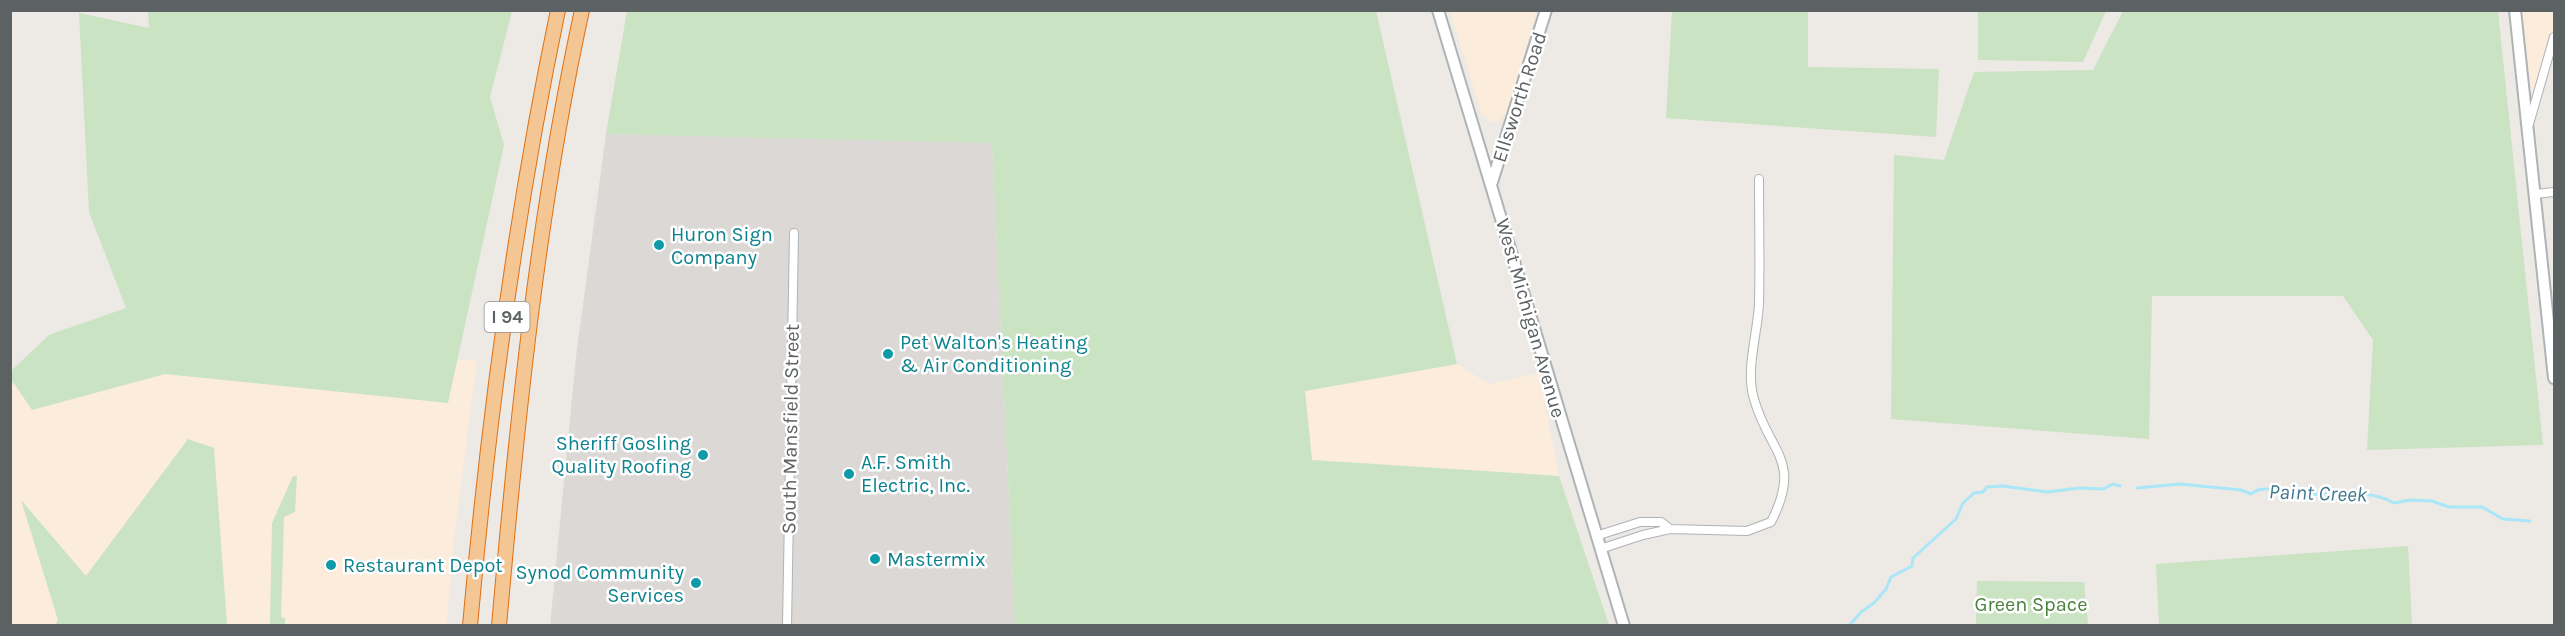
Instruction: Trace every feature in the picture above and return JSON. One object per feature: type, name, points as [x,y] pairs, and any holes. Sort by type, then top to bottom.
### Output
[{"type":"highway","name":"I 94","points":[[470,626],[483,484],[519,236],[558,10]]},
{"type":"highway","name":"I 94","points":[[499,626],[515,438],[554,154],[582,10]]},
{"type":"main road","name":"West Michigan Avenue","points":[[1438,10],[1624,626]]},
{"type":"main road","name":"Ellsworth Road","points":[[1491,183],[1546,10]]},
{"type":"main road","points":[[2515,10],[2554,378]]},
{"type":"street","points":[[2528,128],[2554,37]]},
{"type":"street","points":[[1600,549],[1643,535],[1670,530],[1747,531],[1771,522],[1783,499],[1786,476],[1781,454],[1753,398],[1751,371],[1759,303],[1759,179]]},
{"type":"street","points":[[2534,194],[2554,192]]},
{"type":"street","name":"South Mansfield Street","points":[[787,626],[794,233]]},
{"type":"street","points":[[1596,536],[1640,522],[1661,522],[1670,530]]},
{"type":"shaded area","points":[[1450,11],[1537,11],[1507,112],[1499,121],[1490,122],[1481,112]]},
{"type":"shaded area","points":[[2519,11],[2554,11],[2554,29],[2539,82],[2532,93],[2528,90]]},
{"type":"shaded area","points":[[606,134],[992,142],[1015,625],[550,626],[576,357]]},
{"type":"shaded area","points":[[201,351],[477,360],[452,557],[447,625],[11,625],[10,386]]},
{"type":"shaded area","points":[[1457,364],[1489,384],[1539,373],[1559,476],[1312,460],[1305,391]]},
{"type":"green space","points":[[1978,10],[2106,11],[2083,62],[1978,60]]},
{"type":"green space","points":[[148,11],[512,11],[490,97],[504,145],[448,403],[165,374],[32,410],[11,379],[11,371],[49,335],[126,308],[89,212],[79,13],[149,28]]},
{"type":"green space","points":[[627,11],[1376,11],[1457,364],[1305,391],[1312,460],[1559,476],[1609,625],[1015,625],[992,143],[606,134]]},
{"type":"green space","points":[[1672,11],[1808,11],[1808,67],[1939,69],[1936,137],[1666,118]]},
{"type":"green space","points":[[2123,11],[2498,11],[2543,445],[2367,450],[2373,340],[2343,296],[2152,296],[2149,439],[1891,419],[1894,155],[1944,160],[1974,72],[2093,70]]},
{"type":"green space","points":[[188,439],[214,448],[227,625],[55,625],[58,620],[21,500],[86,576]]},
{"type":"green space","points":[[293,476],[297,476],[295,512],[284,517],[281,617],[285,618],[285,625],[270,625],[272,523]]},
{"type":"green space","points":[[2408,546],[2412,625],[2159,625],[2156,564]]},
{"type":"green space","name":"Green Space","points":[[1977,581],[2084,582],[2088,625],[1976,625]]},
{"type":"waterway","name":"Paint Creek","points":[[1849,626],[1861,612],[1874,603],[1886,589],[1891,577],[1912,566],[1913,558],[1956,519],[1963,503],[1974,493],[1983,492],[1987,487],[2003,486],[2047,492],[2079,488],[2103,489],[2113,484],[2120,486]]},
{"type":"waterway","name":"Paint Creek","points":[[2137,488],[2180,484],[2241,490],[2251,494],[2262,489],[2269,489],[2300,495],[2336,493],[2372,495],[2394,503],[2410,500],[2432,501],[2449,507],[2482,507],[2503,519],[2530,521]]},
{"type":"place","name":"Huron Sign Company","points":[[659,245]]},
{"type":"place","name":"Pet Walton's Heating & Air Conditioning","points":[[888,354]]},
{"type":"place","name":"Sheriff Gosling Quality Roofing","points":[[703,455]]},
{"type":"place","name":"A.F. Smith Electric, Inc.","points":[[849,474]]},
{"type":"place","name":"Mastermix","points":[[875,559]]},
{"type":"place","name":"Restaurant Depot","points":[[331,565]]},
{"type":"place","name":"Synod Community Services","points":[[696,583]]}]
